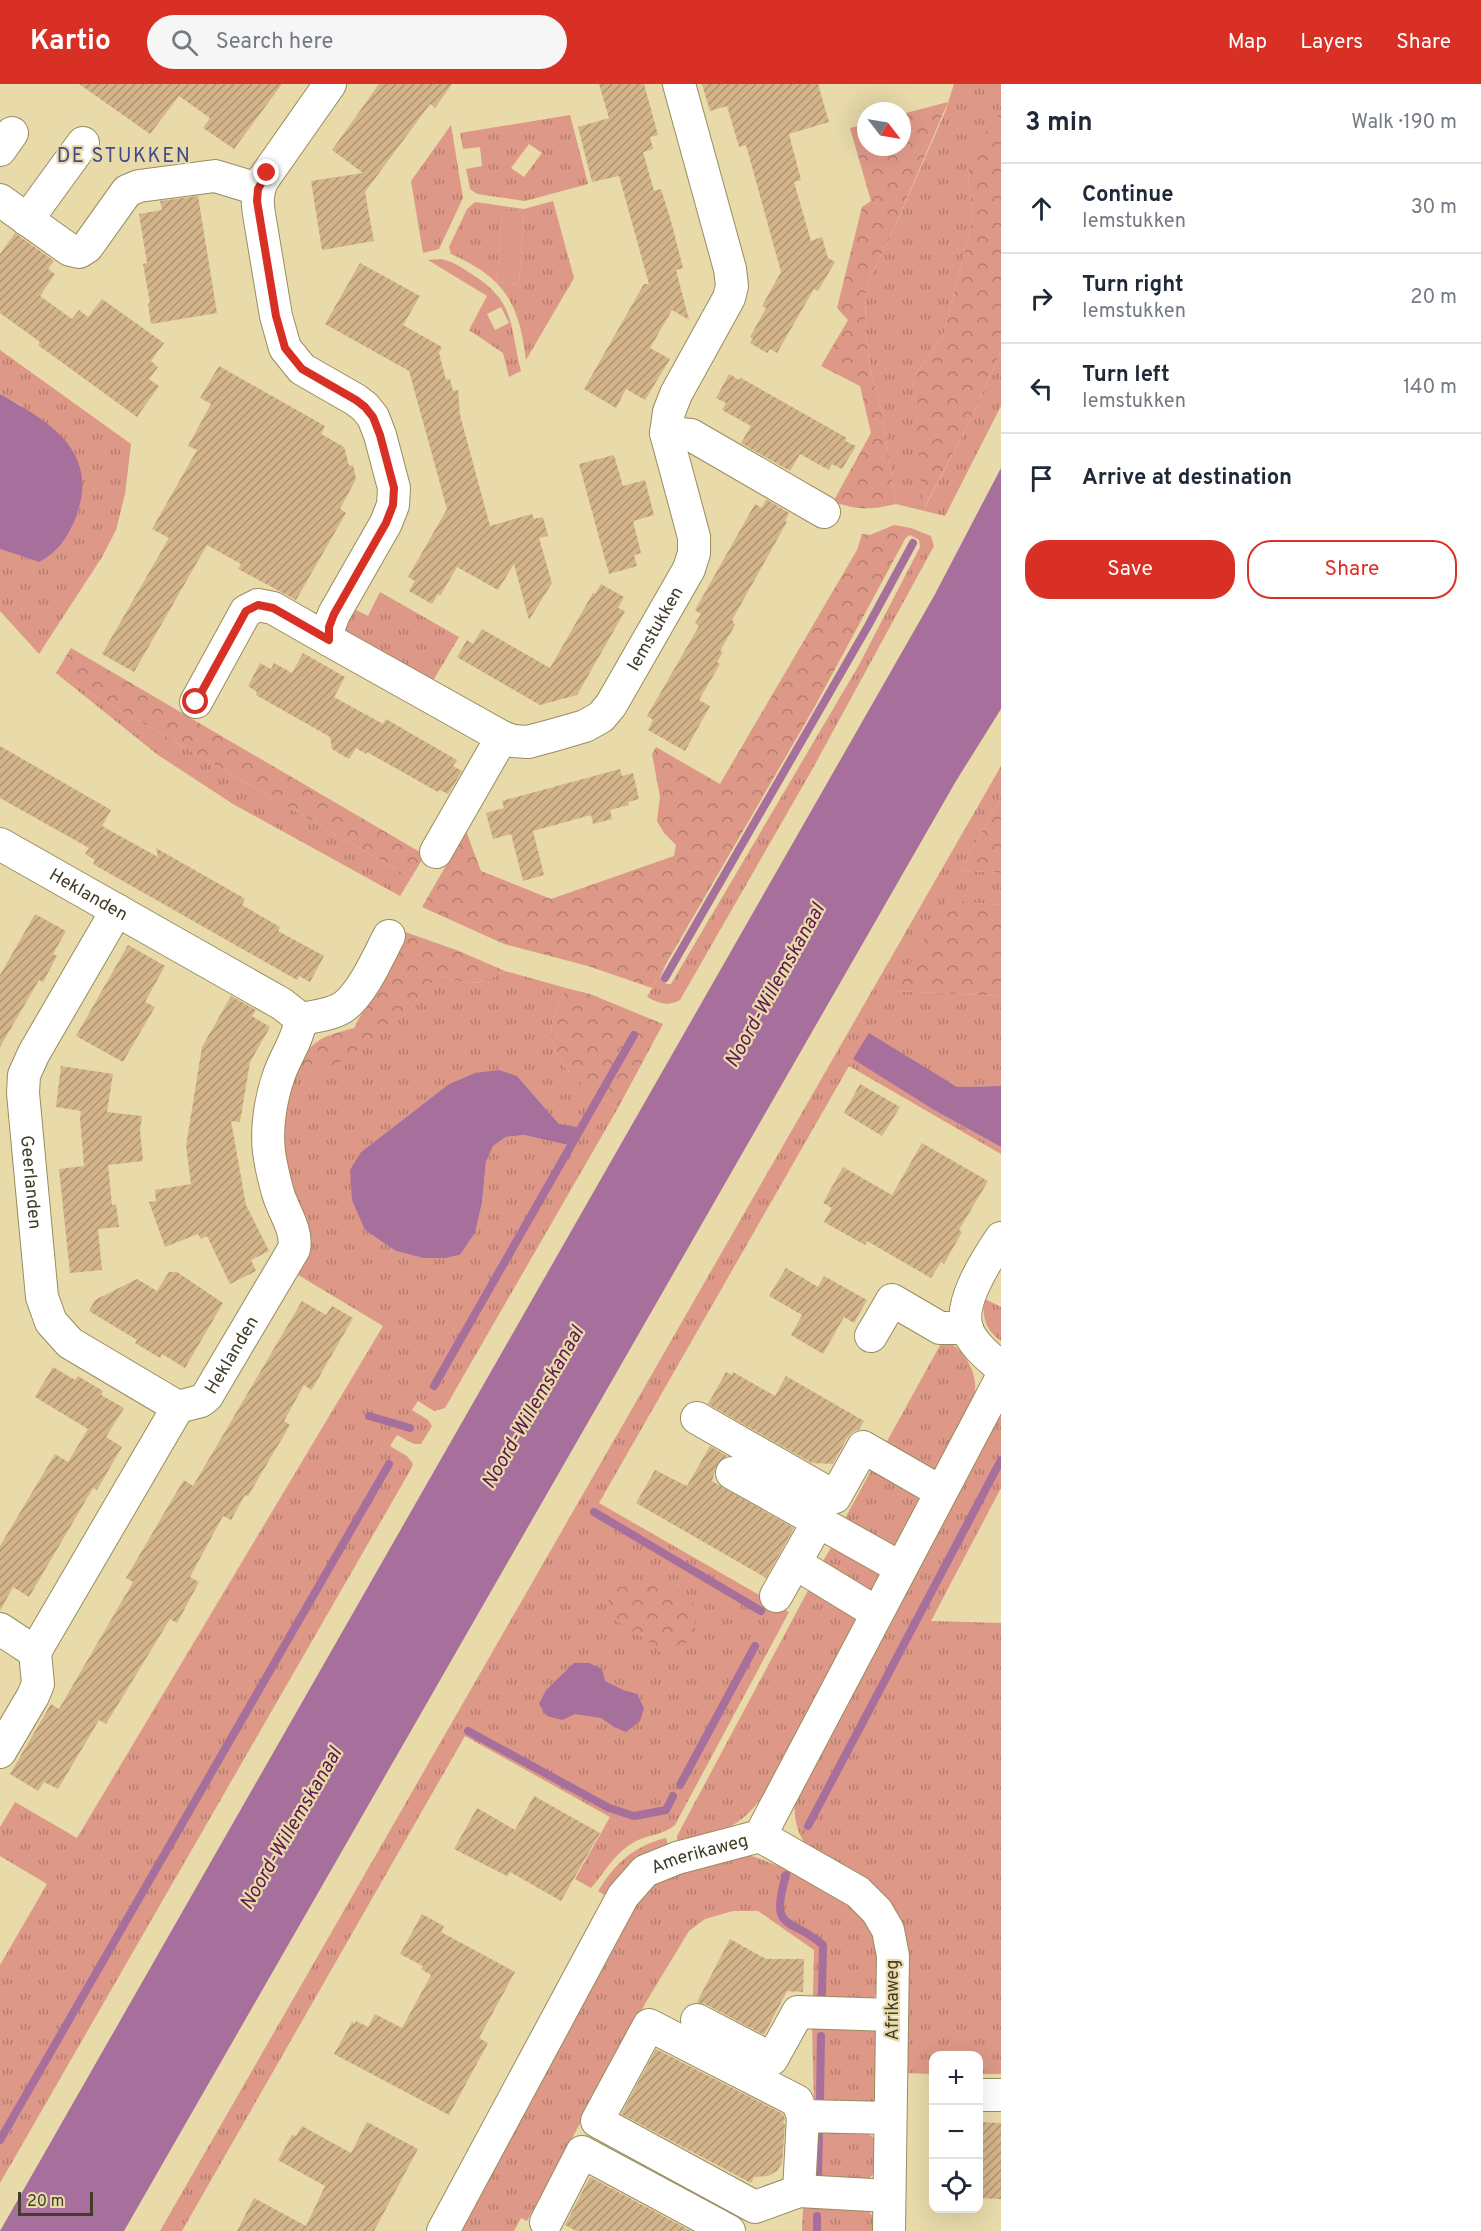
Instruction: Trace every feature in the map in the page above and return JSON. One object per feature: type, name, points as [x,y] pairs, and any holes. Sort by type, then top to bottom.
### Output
[{"type":"street","points":[[329,640],[329,627],[334,614],[386,523],[393,505],[394,488],[373,417],[356,400],[302,369],[285,348],[276,316],[257,201],[258,189],[267,173],[330,84]]},
{"type":"street","name":"Iemstukken","points":[[196,702],[246,611],[258,605],[273,608],[502,737],[513,741],[528,742],[585,726],[601,717],[611,705],[689,569],[694,553],[694,537],[666,433],[669,412],[676,394],[721,314],[732,286],[730,269],[679,84]]},
{"type":"street","points":[[27,220],[83,143]]},
{"type":"street","points":[[0,200],[70,250],[79,252],[87,247],[127,191],[139,186],[214,176],[258,189]]},
{"type":"street","points":[[666,433],[691,435],[824,512]]},
{"type":"street","points":[[436,852],[502,737]]},
{"type":"street","name":"Heklanden","points":[[0,843],[282,1004],[301,1019],[294,1046],[279,1076],[269,1119],[271,1166],[278,1193],[295,1235],[294,1249],[207,1396],[201,1401],[178,1407]]},
{"type":"street","name":"Geerlanden","points":[[117,910],[34,1053],[24,1076],[23,1094],[42,1297],[51,1322],[70,1342],[178,1407]]},
{"type":"street","points":[[301,1019],[327,1014],[345,1006],[357,992],[389,936]]},
{"type":"street","points":[[1001,1238],[969,1297],[965,1315],[967,1328],[974,1341],[1001,1368]]},
{"type":"street","points":[[871,1336],[892,1300],[940,1328],[967,1328]]},
{"type":"street","name":"Amerikaweg","points":[[443,2231],[623,1896],[645,1871],[687,1855],[760,1836],[1001,1379]]},
{"type":"street","points":[[0,1752],[38,1684],[35,1652],[178,1407]]},
{"type":"street","points":[[697,1418],[835,1497],[863,1447],[940,1492]]},
{"type":"street","points":[[732,1473],[901,1568]]},
{"type":"street","points":[[776,1596],[818,1522]]},
{"type":"street","points":[[795,1563],[877,1613]]},
{"type":"street","points":[[0,1629],[35,1652]]},
{"type":"street","name":"Afrikaweg","points":[[760,1836],[858,1892],[877,1911],[888,1930],[893,1956],[889,2231]]},
{"type":"street","points":[[697,2020],[772,2060],[798,2012],[892,2015]]},
{"type":"street","points":[[799,2191],[803,2116],[797,2101],[650,2025],[597,2121],[754,2207],[799,2191],[889,2196]]},
{"type":"street","points":[[983,2095],[1001,2095]]},
{"type":"street","points":[[803,2116],[891,2118]]},
{"type":"street","points":[[546,2222],[582,2152],[729,2231]]},
{"type":"green space","points":[[954,84],[1001,84],[1001,114],[998,115],[968,176],[973,217],[943,336],[913,378],[924,509],[969,423],[1001,351],[1001,406],[945,516],[896,504],[882,412],[871,373],[865,331],[866,285],[893,231],[945,112]]},
{"type":"green space","points":[[948,102],[893,231],[866,285],[865,331],[871,373],[882,412],[896,504],[857,508],[833,502],[871,433],[860,386],[821,366],[848,320],[837,308],[862,207],[871,201],[858,156],[911,156],[911,112]]},
{"type":"green space","points":[[1001,114],[1001,351],[969,423],[923,510],[913,378],[943,336],[973,217],[968,176],[972,153],[998,115]]},
{"type":"green space","points":[[570,115],[588,184],[525,201],[477,194],[470,189],[466,169],[482,166],[480,147],[463,149],[460,133]],"holes":[[[529,144],[542,153],[524,177],[511,168]]]},
{"type":"green space","points":[[451,125],[463,198],[439,249],[423,253],[411,181]]},
{"type":"green space","points":[[857,126],[857,152],[850,128]]},
{"type":"green space","points":[[553,201],[574,278],[526,360],[519,323],[506,295],[485,273],[451,254],[449,247],[467,209],[475,202],[524,209]],"holes":[[[502,211],[524,212],[519,284],[497,282]]]},
{"type":"green space","points":[[502,210],[524,212],[519,284],[497,282]]},
{"type":"green space","points":[[441,259],[456,264],[496,294],[509,316],[521,371],[509,377],[503,353],[469,330],[487,296],[428,260]],"holes":[[[501,307],[509,323],[495,330],[487,314]]]},
{"type":"green space","points":[[0,350],[131,444],[125,494],[116,530],[102,557],[39,654],[0,611],[0,549],[39,562],[22,406],[0,394]]},
{"type":"green space","points":[[894,525],[911,528],[814,708],[652,988],[588,966],[504,944],[422,907],[466,831],[481,871],[551,899],[674,856],[676,845],[664,833],[657,821],[660,797],[652,754],[656,747],[720,784],[857,550],[862,534],[870,535]]},
{"type":"green space","points":[[911,528],[931,536],[934,546],[813,768],[680,1000],[663,1003],[647,997],[666,964],[660,978],[667,984],[671,984],[859,665],[920,547],[919,540],[910,535],[904,539]]},
{"type":"green space","points":[[380,592],[459,637],[428,689],[345,642],[343,624],[352,608],[368,616]]},
{"type":"green space","points":[[71,648],[425,855],[411,878],[56,673]]},
{"type":"green space","points":[[56,673],[411,878],[400,896],[233,804],[158,755]]},
{"type":"green space","points":[[1001,766],[1001,799],[960,870],[1001,873],[1001,905],[947,901],[895,991],[1001,996],[1001,1086],[957,1087],[945,1080],[853,1058],[934,1110],[1001,1147],[1001,1154],[849,1066],[599,1503],[789,1612],[675,1825],[628,1846],[591,1888],[575,1879],[610,1817],[465,1736],[182,2231],[160,2231]]},
{"type":"green space","points":[[1001,799],[1001,873],[960,870]]},
{"type":"green space","points":[[947,900],[1001,905],[1001,996],[894,991]]},
{"type":"green space","points":[[405,932],[459,951],[505,971],[474,983],[441,976],[428,986],[405,1015],[363,1047],[319,1075],[295,1074],[305,1054],[317,1042],[325,1037],[354,1028]]},
{"type":"green space","points":[[505,971],[566,988],[552,1023],[551,1037],[555,1050],[562,1063],[583,1085],[618,1108],[445,1408],[434,1411],[418,1401],[412,1410],[428,1420],[432,1426],[421,1444],[414,1444],[397,1435],[390,1446],[407,1456],[413,1464],[411,1469],[0,2183],[0,1965],[47,1884],[0,1856],[0,1827],[15,1802],[77,1838],[383,1326],[295,1273],[310,1246],[284,1175],[279,1119],[295,1074],[405,1015],[428,986],[441,976],[460,981],[481,982]],"holes":[[[475,1073],[517,1076],[559,1124],[572,1146],[524,1135],[506,1137],[493,1146],[486,1162],[482,1203],[475,1233],[460,1255],[435,1258],[396,1251],[361,1152],[449,1084]]]},
{"type":"green space","points":[[566,988],[590,994],[663,1024],[618,1108],[583,1085],[562,1063],[555,1050],[551,1037],[552,1023]]},
{"type":"green space","points":[[985,1299],[1001,1307],[1001,1341],[986,1323]]},
{"type":"green space","points":[[944,1338],[959,1350],[970,1365],[975,1392],[973,1402],[939,1468],[931,1470],[885,1445]]},
{"type":"green space","points":[[1001,1409],[1001,1488],[931,1621],[1001,1623],[1001,2074],[983,2074],[983,2051],[929,2051],[929,2074],[904,2073],[906,1947],[902,1927],[886,1897],[874,1886],[811,1851],[806,1845],[797,1826],[795,1798]]},
{"type":"green space","points":[[873,1467],[914,1490],[920,1502],[896,1549],[842,1524]]},
{"type":"green space","points":[[835,1541],[882,1575],[871,1595],[819,1568]]},
{"type":"green space","points":[[648,1582],[675,1588],[697,1607],[694,1637],[678,1649],[661,1653],[648,1641],[612,1618],[608,1602],[616,1588]]},
{"type":"green space","points":[[812,1583],[861,1613],[766,1792],[756,1805],[747,1815],[728,1828],[677,1845],[677,1836]]},
{"type":"green space","points":[[666,1838],[669,1849],[607,1897],[598,1891],[611,1872],[626,1857],[644,1846]]},
{"type":"green space","points":[[745,1854],[776,1865],[817,1885],[854,1909],[867,1921],[874,1932],[877,1951],[876,1988],[870,2005],[813,2000],[814,1950],[758,1911],[733,1911],[705,1919],[689,1931],[646,2002],[527,2221],[521,2218],[514,2231],[458,2231],[627,1916],[651,1885],[690,1869]]},
{"type":"green space","points":[[812,2025],[870,2026],[876,2033],[876,2098],[868,2109],[814,2107]]},
{"type":"green space","points":[[808,2127],[860,2128],[874,2138],[874,2173],[868,2180],[807,2180]]},
{"type":"green space","points":[[803,2206],[867,2209],[874,2218],[873,2231],[802,2231]]},
{"type":"water","points":[[0,394],[36,416],[66,441],[76,456],[81,474],[82,494],[73,524],[57,549],[39,562],[0,549]]},
{"type":"water","name":"Noord-Willemskanaal","points":[[1001,468],[1001,709],[956,781],[124,2231],[0,2231],[934,596]]},
{"type":"water","points":[[869,1033],[957,1087],[1001,1086],[1001,1147],[934,1110],[853,1059]]},
{"type":"water","points":[[499,1070],[517,1076],[559,1124],[581,1128],[572,1146],[524,1135],[506,1137],[493,1146],[486,1162],[482,1203],[475,1233],[460,1255],[424,1258],[396,1251],[365,1230],[352,1200],[350,1170],[361,1152],[449,1084],[475,1073]]},
{"type":"water","points":[[574,1663],[589,1663],[602,1669],[605,1681],[637,1694],[644,1708],[640,1721],[626,1732],[601,1718],[575,1714],[562,1720],[547,1716],[539,1704],[546,1690]]},
{"type":"building","points":[[79,84],[282,84],[234,149],[203,128],[210,118],[179,96],[150,134]]},
{"type":"building","points":[[379,84],[452,84],[435,108],[430,104],[365,192],[374,241],[322,250],[311,181],[363,173],[332,150]]},
{"type":"building","points":[[599,84],[644,84],[658,135],[650,137],[653,149],[643,152],[654,191],[661,189],[671,221],[683,268],[676,270],[689,320],[672,310],[650,348],[670,359],[645,400],[626,389],[616,408],[584,389],[644,284],[649,284],[619,176],[592,182],[578,127],[609,118]]},
{"type":"building","points":[[702,84],[818,84],[829,122],[789,134],[801,180],[794,182],[811,241],[822,237],[828,258],[835,262],[818,291],[814,289],[777,353],[770,349],[767,353],[750,343],[753,339],[750,337],[766,308],[762,306],[781,272],[746,145],[739,147],[727,106],[710,111]]},
{"type":"building","points":[[198,196],[217,313],[151,324],[143,264],[147,263],[139,214],[162,210],[160,201]]},
{"type":"building","points":[[15,233],[54,261],[48,269],[55,274],[40,296],[72,319],[79,310],[88,317],[102,299],[164,343],[151,361],[158,367],[149,379],[159,386],[137,417],[38,345],[40,342],[0,313],[0,254]]},
{"type":"building","points":[[360,263],[420,296],[403,325],[442,347],[439,353],[446,380],[450,379],[453,391],[458,390],[460,415],[490,526],[532,514],[534,519],[543,517],[548,536],[539,538],[552,583],[529,620],[514,564],[498,590],[457,567],[440,596],[438,594],[432,604],[409,591],[415,581],[408,577],[447,509],[409,371],[325,324]]},
{"type":"building","points":[[219,366],[325,426],[321,434],[344,447],[349,466],[353,465],[356,479],[340,509],[346,513],[296,600],[238,569],[241,564],[207,545],[134,672],[102,654],[169,538],[152,529],[197,450],[188,446],[211,404],[200,398]]},
{"type":"building","points":[[729,374],[739,380],[741,378],[847,438],[845,441],[856,446],[842,469],[832,464],[829,470],[800,454],[790,471],[741,443],[751,426],[722,410],[726,403],[716,398]]},
{"type":"building","points":[[614,455],[623,486],[645,480],[654,515],[633,521],[641,553],[634,555],[637,566],[609,574],[579,464]]},
{"type":"building","points":[[766,499],[789,513],[785,521],[787,522],[732,620],[735,625],[720,651],[723,652],[717,662],[720,664],[699,700],[710,706],[685,751],[648,730],[653,720],[647,716],[699,626],[695,623],[701,614],[695,610],[755,504],[762,508]]},
{"type":"building","points":[[601,584],[624,597],[618,608],[625,611],[577,695],[540,705],[457,657],[467,640],[473,644],[482,629],[550,668],[593,593],[595,594]]},
{"type":"building","points":[[303,653],[345,677],[334,697],[383,724],[386,719],[457,760],[453,766],[462,771],[448,794],[440,790],[438,792],[356,748],[349,759],[332,749],[330,737],[256,695],[257,692],[248,686],[260,663],[271,669],[274,663],[292,673]]},
{"type":"building","points":[[0,746],[111,810],[102,826],[158,857],[156,848],[242,897],[245,899],[242,905],[280,927],[278,931],[324,956],[310,982],[299,976],[297,980],[93,864],[95,860],[85,854],[89,848],[0,798]]},
{"type":"building","points":[[620,769],[622,776],[633,773],[639,799],[628,802],[629,805],[610,810],[612,819],[593,824],[591,815],[533,831],[544,875],[523,881],[511,834],[493,839],[486,813],[504,808],[502,801]]},
{"type":"building","points":[[35,914],[66,931],[53,954],[57,956],[43,982],[39,980],[0,1047],[0,975]]},
{"type":"building","points":[[128,945],[165,966],[145,1002],[155,1007],[123,1062],[76,1036]]},
{"type":"building","points":[[231,996],[256,1010],[252,1016],[270,1027],[250,1062],[240,1122],[231,1121],[246,1205],[269,1251],[251,1260],[256,1271],[230,1284],[207,1236],[201,1239],[198,1234],[165,1247],[149,1202],[156,1201],[155,1190],[191,1184],[186,1146],[202,1047]]},
{"type":"building","points":[[61,1066],[113,1074],[107,1112],[142,1116],[140,1130],[143,1161],[108,1165],[112,1205],[116,1204],[119,1227],[98,1229],[102,1270],[70,1273],[59,1169],[84,1166],[81,1111],[56,1107]]},
{"type":"building","points":[[860,1084],[900,1107],[882,1136],[844,1113]]},
{"type":"building","points":[[922,1143],[988,1181],[959,1230],[962,1232],[944,1264],[941,1262],[931,1278],[867,1241],[865,1245],[824,1222],[832,1208],[823,1203],[843,1167],[892,1195]]},
{"type":"building","points":[[786,1268],[818,1287],[824,1276],[867,1300],[854,1323],[844,1317],[823,1354],[791,1335],[802,1315],[769,1296]]},
{"type":"building","points":[[169,1272],[177,1272],[223,1303],[185,1368],[162,1354],[160,1358],[135,1343],[137,1340],[89,1311],[95,1300],[137,1279],[157,1291]]},
{"type":"building","points":[[302,1301],[326,1315],[332,1306],[353,1318],[314,1386],[311,1390],[304,1385],[284,1421],[290,1425],[248,1496],[245,1495],[231,1520],[223,1516],[190,1577],[199,1582],[177,1623],[170,1619],[106,1724],[99,1720],[58,1789],[44,1782],[38,1791],[10,1774],[51,1704],[59,1709],[133,1582],[126,1578],[173,1498],[184,1480],[193,1486]]},
{"type":"building","points":[[53,1367],[75,1380],[78,1376],[103,1391],[101,1395],[124,1408],[106,1437],[122,1447],[97,1490],[93,1488],[29,1597],[13,1587],[0,1611],[0,1546],[55,1454],[68,1462],[88,1429],[35,1397]]},
{"type":"building","points":[[726,1372],[732,1375],[733,1372],[775,1396],[786,1376],[864,1421],[859,1430],[847,1438],[833,1464],[812,1463],[708,1404]]},
{"type":"building","points":[[710,1446],[727,1456],[717,1464],[712,1481],[794,1528],[766,1578],[636,1503],[655,1470],[687,1486]]},
{"type":"building","points":[[534,1796],[600,1833],[561,1901],[510,1872],[507,1876],[454,1849],[477,1808],[515,1830]]},
{"type":"building","points":[[422,1914],[444,1926],[441,1932],[515,1972],[479,2038],[488,2043],[449,2115],[334,2054],[352,2022],[355,2024],[356,2021],[368,2027],[375,2014],[402,2028],[431,1975],[421,1969],[423,1966],[400,1954]]},
{"type":"building","points":[[730,1939],[766,1959],[804,1959],[803,1992],[787,1991],[764,2035],[697,2002]]},
{"type":"building","points":[[656,2049],[783,2114],[785,2125],[782,2163],[777,2171],[768,2176],[754,2177],[751,2183],[621,2114]]},
{"type":"building","points":[[367,2122],[418,2149],[374,2231],[237,2231],[254,2198],[306,2226],[325,2186],[278,2160],[292,2135],[296,2136],[302,2126],[351,2153]]},
{"type":"building","points":[[983,2122],[1001,2123],[1001,2199],[983,2198]]},
{"type":"building","points":[[590,2177],[691,2231],[576,2231],[565,2225]]},
{"type":"waterway","points":[[665,978],[868,626],[913,543]]},
{"type":"waterway","points":[[434,1386],[634,1035]]},
{"type":"waterway","points":[[369,1416],[410,1428]]},
{"type":"waterway","points":[[808,1826],[1001,1460]]},
{"type":"waterway","points":[[0,2140],[389,1464]]},
{"type":"waterway","points":[[594,1512],[761,1611]]},
{"type":"waterway","points":[[680,1785],[755,1646]]},
{"type":"waterway","points":[[468,1731],[609,1808],[634,1816],[666,1810],[673,1796]]},
{"type":"waterway","points":[[786,1875],[781,1893],[782,1915],[786,1921],[823,1945],[822,1994]]},
{"type":"waterway","points":[[820,2100],[821,2036]]},
{"type":"waterway","points":[[818,2177],[819,2133]]},
{"type":"waterway","points":[[817,2216],[817,2231]]},
{"type":"district","name":"DE STUKKEN","points":[[124,155]]},
{"type":"route","points":[[196,702],[246,611],[258,605],[273,608],[329,640],[329,627],[334,614],[386,523],[393,505],[394,488],[373,417],[356,400],[302,369],[292,360],[285,348],[276,316],[257,201],[258,189],[267,173]]}]
